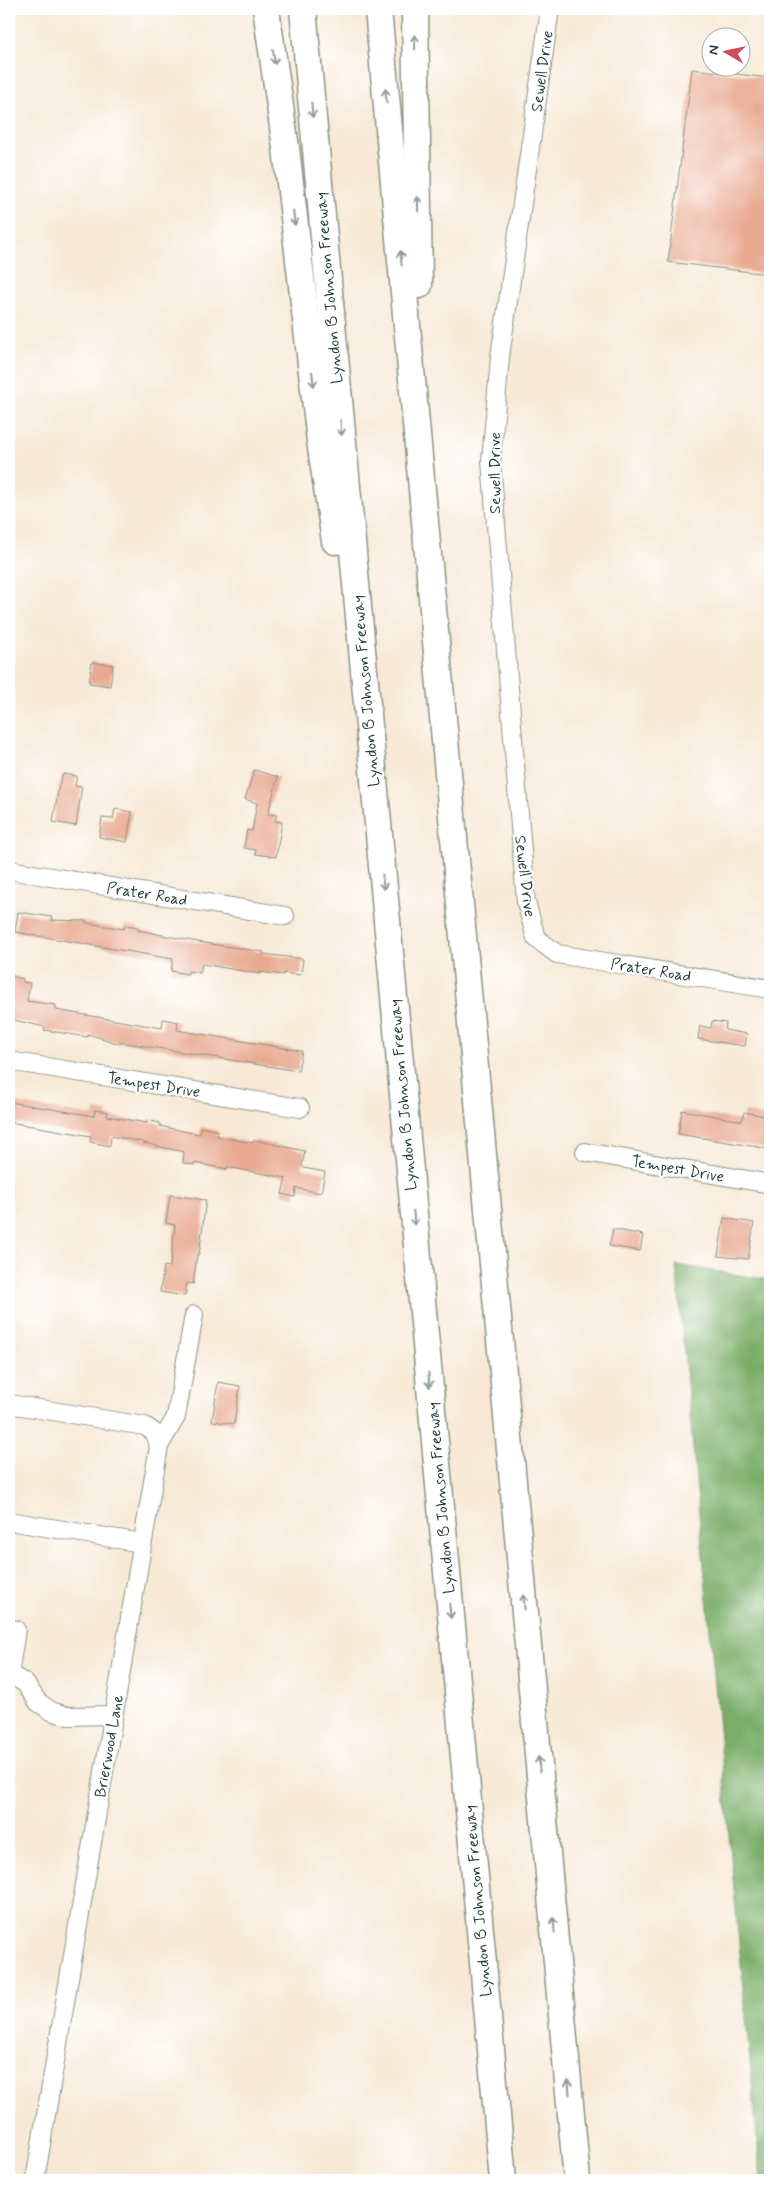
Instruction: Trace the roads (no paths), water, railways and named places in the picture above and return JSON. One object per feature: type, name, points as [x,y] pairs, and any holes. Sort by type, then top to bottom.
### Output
[{"type":"highway","points":[[266,9],[286,148],[320,440],[378,833]]},
{"type":"highway","name":"Lyndon B Johnson Freeway","points":[[303,9],[502,2174]]},
{"type":"highway","points":[[378,9],[578,2180]]},
{"type":"highway","points":[[414,9],[423,498]]},
{"type":"highway","points":[[573,2136],[582,2180]]},
{"type":"street","name":"Sewell Drive","points":[[536,938],[526,902],[491,461],[500,357],[550,9]]},
{"type":"street","name":"Prater Road","points":[[9,870],[285,916]]},
{"type":"street","name":"Prater Road","points":[[536,938],[557,954],[770,989]]},
{"type":"street","name":"Tempest Drive","points":[[9,1061],[300,1108]]},
{"type":"street","name":"Tempest Drive","points":[[585,1152],[770,1184]]},
{"type":"street","name":"Brierwood Lane","points":[[34,2180],[159,1446],[176,1417],[194,1315]]},
{"type":"street","points":[[9,1404],[145,1426],[155,1433],[159,1446]]},
{"type":"street","points":[[9,1521],[142,1543]]},
{"type":"street","points":[[12,1630],[9,1674],[25,1683],[38,1702],[52,1711],[67,1716],[113,1715]]}]
